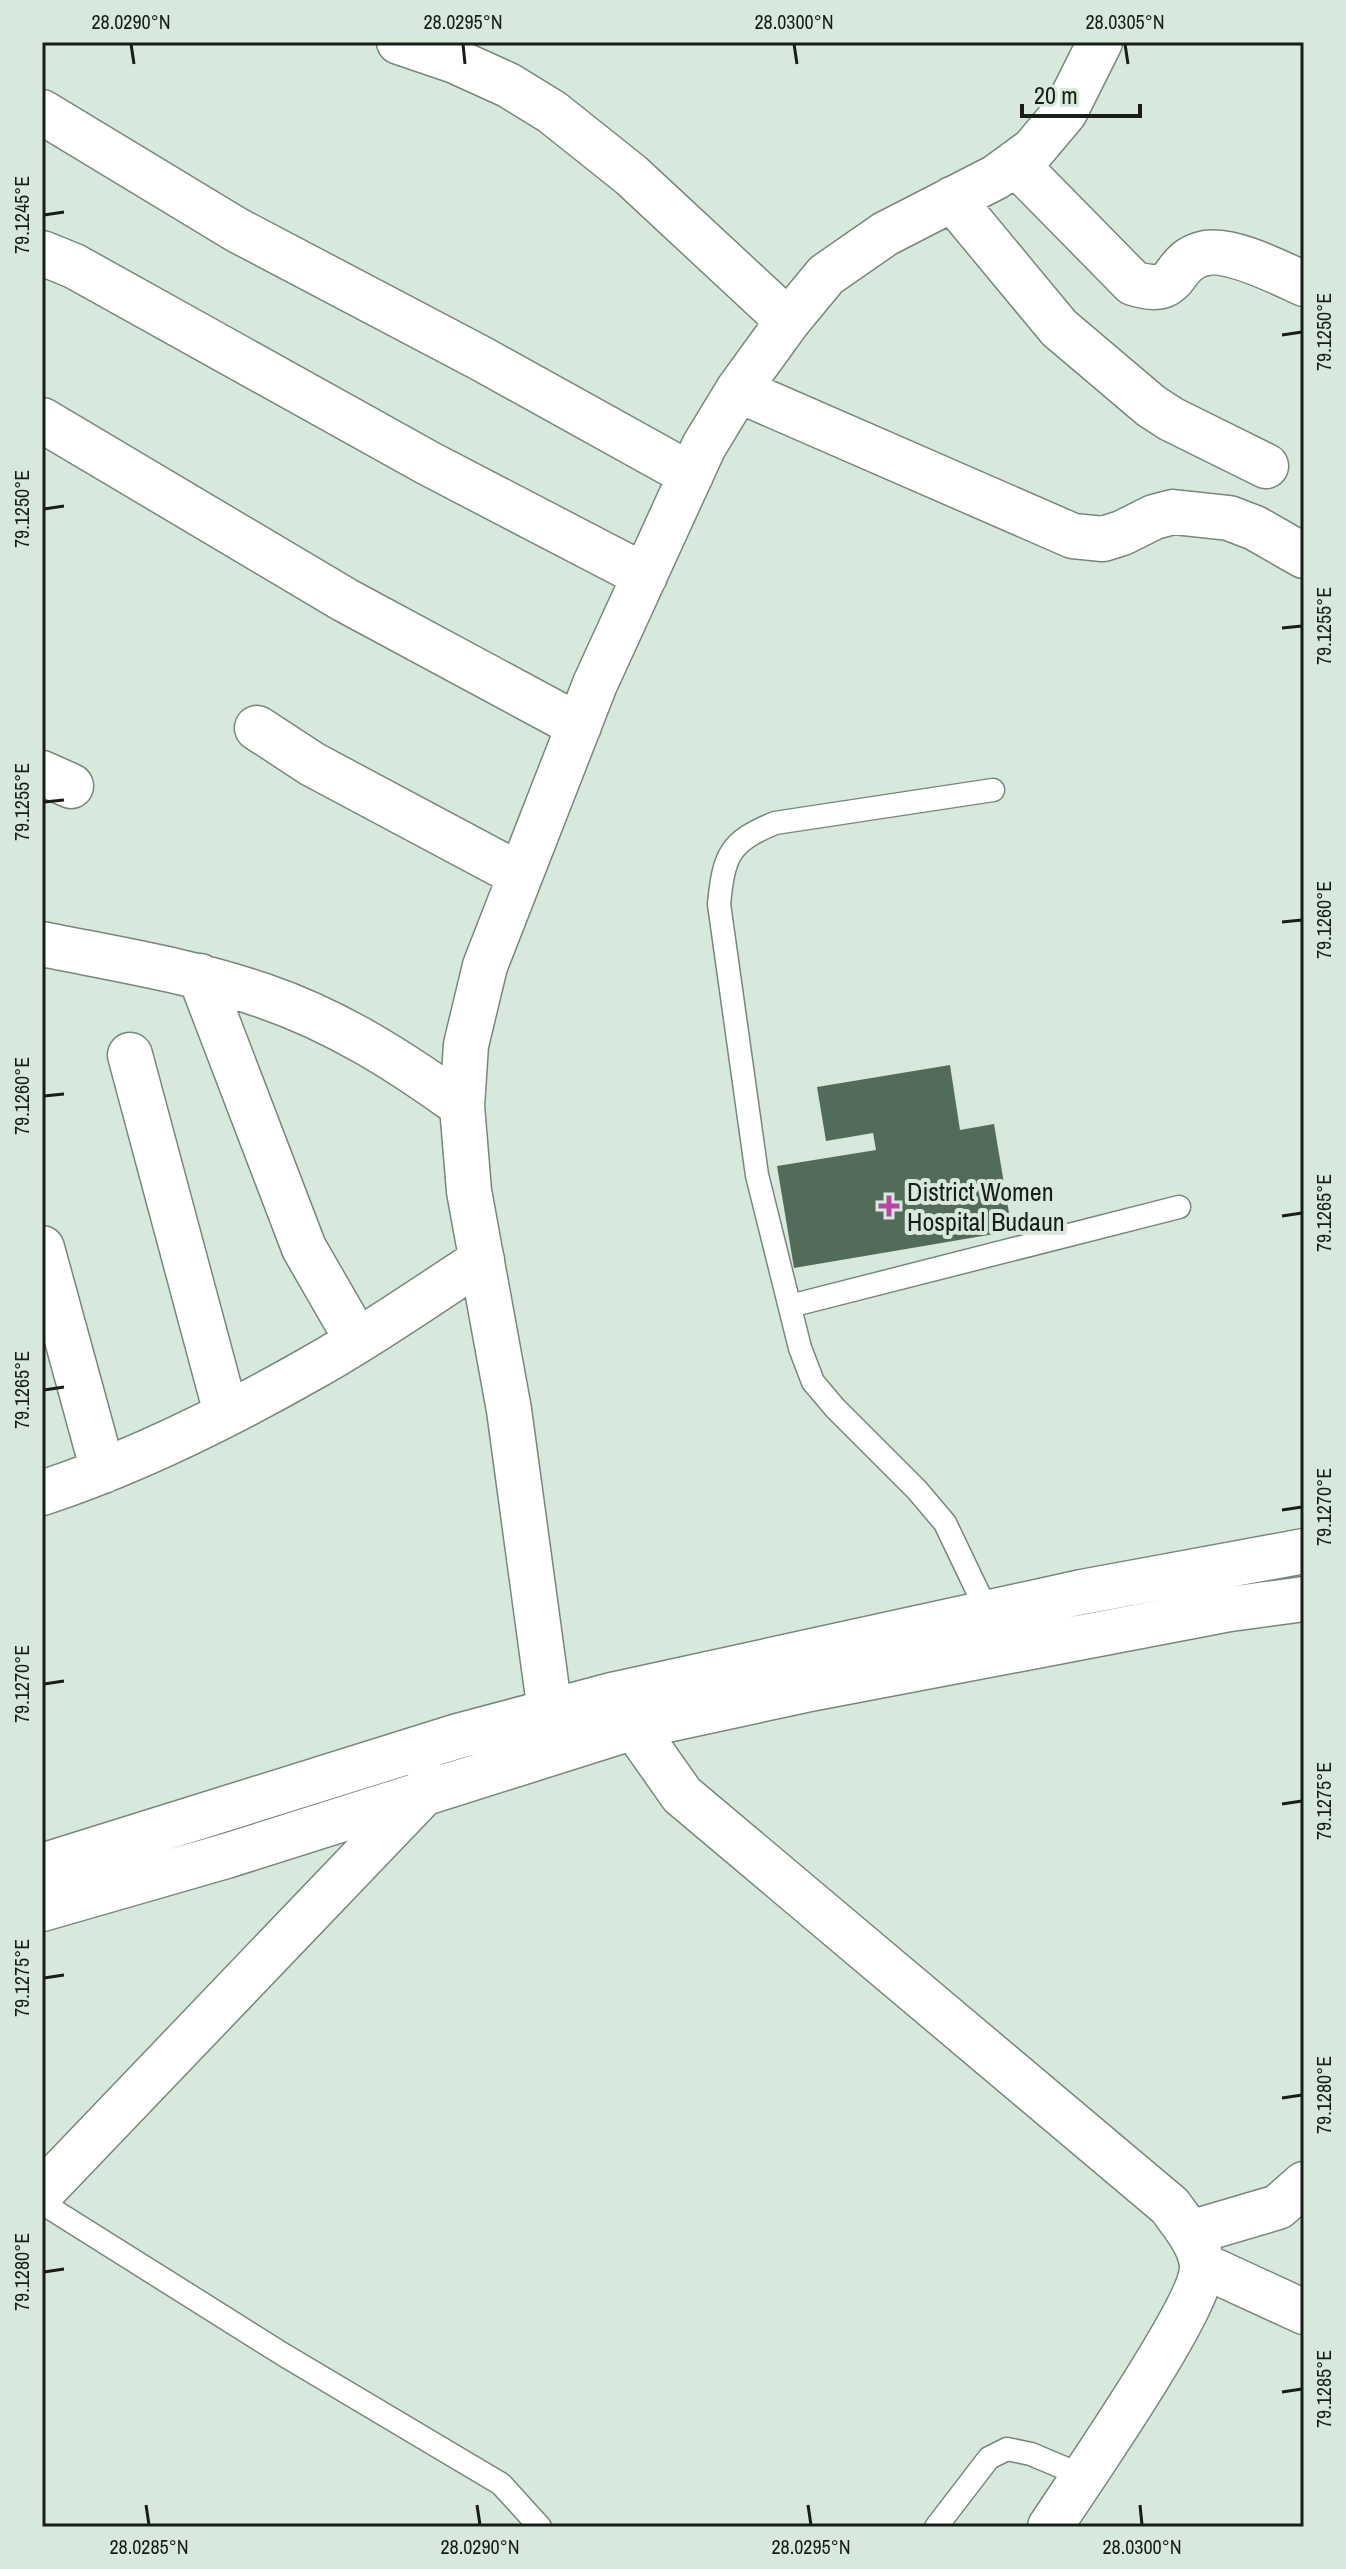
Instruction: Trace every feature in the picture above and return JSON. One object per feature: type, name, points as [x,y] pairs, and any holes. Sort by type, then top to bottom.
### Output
[{"type":"street","points":[[399,42],[455,61],[508,85],[552,112],[631,175],[788,321]]},
{"type":"street","points":[[550,1712],[509,1410],[469,1191],[462,1106],[466,1045],[482,979],[595,684],[704,446],[738,390],[826,275],[885,234],[996,177],[1033,150],[1065,112],[1091,45]]},
{"type":"street","points":[[42,112],[237,230],[482,359],[691,475]]},
{"type":"street","points":[[1015,163],[1133,283],[1153,289],[1168,284],[1185,264],[1201,254],[1221,253],[1274,270],[1304,284]]},
{"type":"street","points":[[952,199],[1059,328],[1151,406],[1266,466]]},
{"type":"street","points":[[42,253],[74,266],[428,463],[645,576]]},
{"type":"street","points":[[738,390],[1073,536],[1103,539],[1154,517],[1173,512],[1187,513],[1229,518],[1255,528],[1304,556]]},
{"type":"street","points":[[42,420],[345,600],[579,726]]},
{"type":"street","points":[[257,728],[312,764],[520,875]]},
{"type":"street","points":[[42,944],[200,976],[266,996],[393,1057],[462,1106]]},
{"type":"street","points":[[200,976],[304,1248],[357,1340]]},
{"type":"street","points":[[130,1055],[226,1413]]},
{"type":"street","points":[[42,1248],[103,1471]]},
{"type":"street","points":[[42,1493],[170,1443],[315,1367],[482,1260]]},
{"type":"street","points":[[42,1909],[421,1796],[623,1711],[988,1613],[1082,1592],[1304,1551]]},
{"type":"street","points":[[42,1866],[458,1736],[550,1712],[623,1711],[805,1690],[1230,1609],[1304,1599]]},
{"type":"street","points":[[623,1711],[682,1795],[1170,2206],[1196,2249],[1304,2312]]},
{"type":"street","points":[[42,2192],[421,1796],[458,1736]]},
{"type":"street","points":[[1196,2249],[1278,2207],[1304,2184]]},
{"type":"street","points":[[1050,2527],[1168,2345],[1190,2304],[1196,2249]]},
{"type":"lane","points":[[988,1613],[945,1523],[813,1382],[800,1348],[757,1175],[719,904],[721,877],[732,848],[750,833],[775,823],[993,790]]},
{"type":"lane","points":[[790,1306],[1179,1207]]},
{"type":"lane","points":[[42,2203],[284,2355],[501,2484],[540,2527]]},
{"type":"lane","points":[[936,2527],[989,2458],[1007,2449],[1031,2454],[1083,2476]]},
{"type":"building","points":[[950,1065],[960,1130],[994,1124],[1012,1231],[794,1268],[777,1166],[876,1150],[873,1133],[826,1141],[817,1087]]},
{"type":"place","name":"District Women Hospital Budaun","points":[[889,1206]]}]
